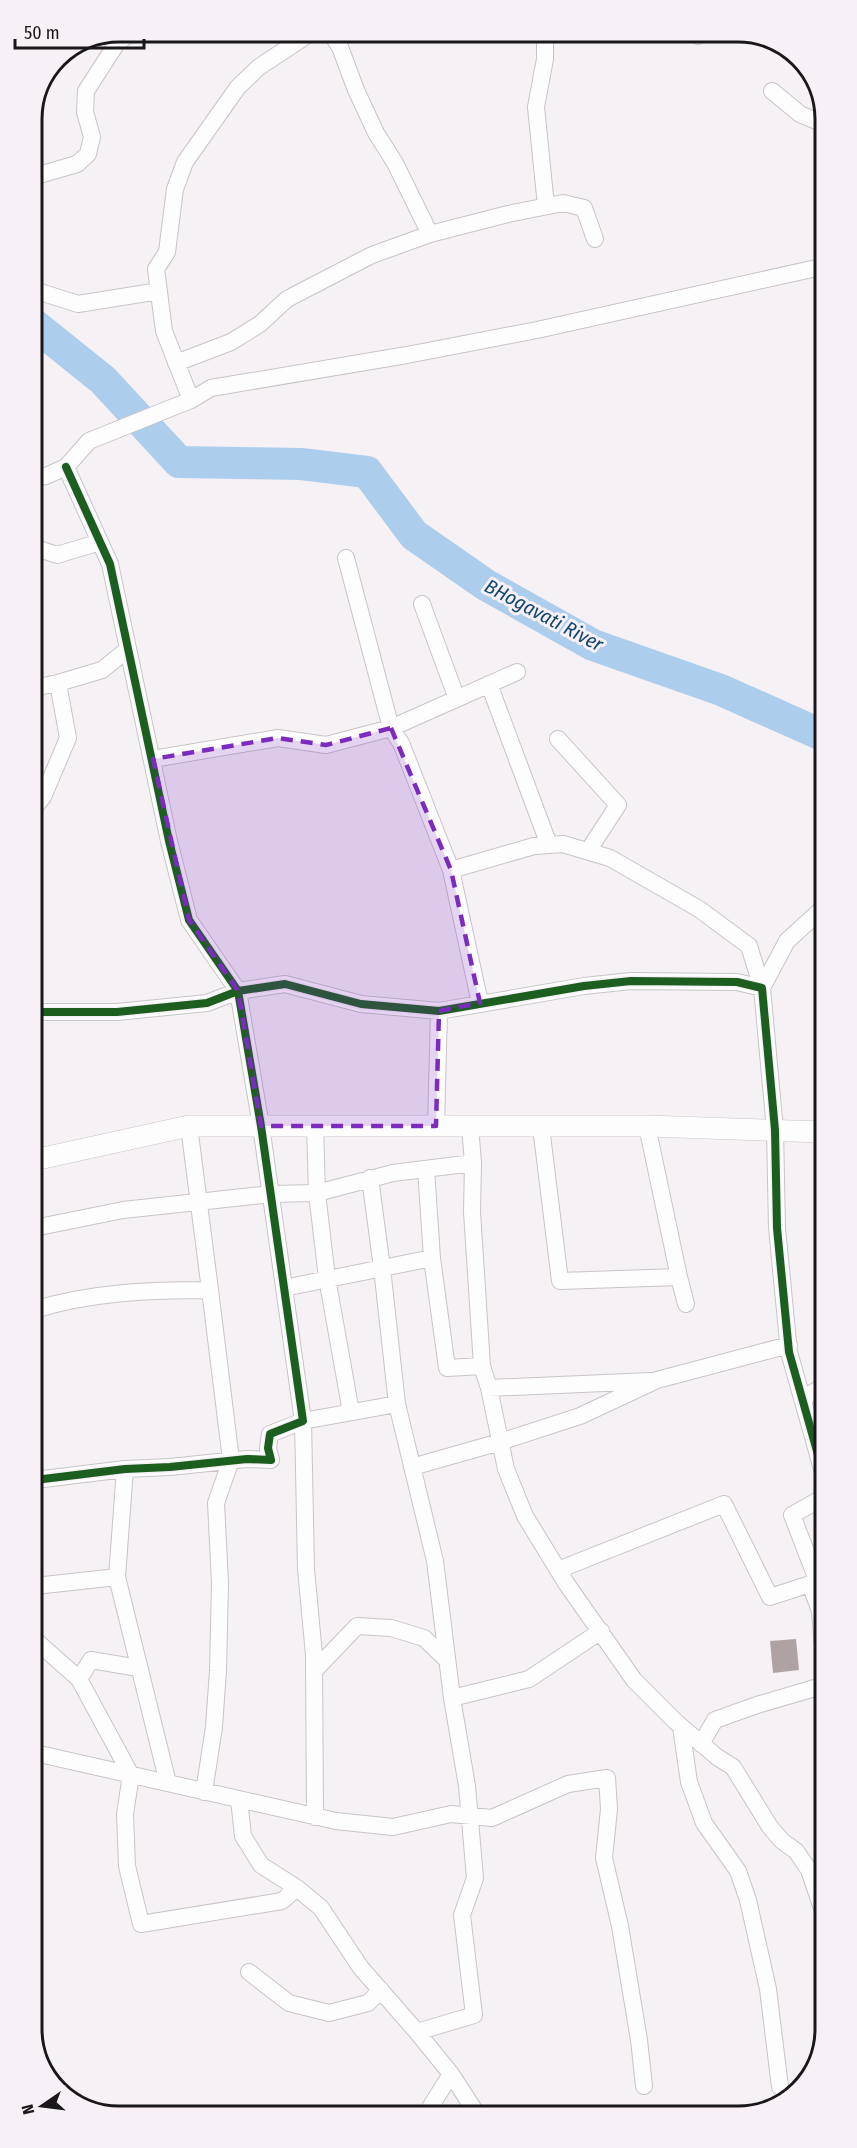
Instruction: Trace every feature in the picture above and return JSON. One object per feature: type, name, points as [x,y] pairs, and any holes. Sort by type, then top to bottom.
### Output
[{"type":"street","points":[[42,174],[77,164],[88,154],[92,137],[85,112],[86,91],[118,42]]},
{"type":"street","points":[[191,400],[164,331],[156,269],[167,252],[175,189],[185,162],[238,87],[259,67],[297,42]]},
{"type":"street","points":[[337,42],[376,134],[395,164],[430,234]]},
{"type":"street","points":[[545,42],[545,59],[536,107],[546,207]]},
{"type":"street","points":[[772,91],[801,114],[815,120]]},
{"type":"street","points":[[176,363],[231,342],[260,324],[287,299],[372,255],[430,234],[563,203],[584,208],[595,239]]},
{"type":"street","points":[[42,474],[66,467],[89,441],[191,400],[211,388],[407,355],[537,330],[815,268]]},
{"type":"street","points":[[42,293],[78,304],[159,291]]},
{"type":"street","points":[[66,467],[110,564],[169,841],[189,920],[238,991],[261,1126],[303,1421],[306,1569],[314,1671],[315,1817]]},
{"type":"street","points":[[42,550],[57,555],[100,542]]},
{"type":"street","points":[[346,558],[391,728],[401,743],[451,870],[480,1004]]},
{"type":"street","points":[[422,603],[457,699]]},
{"type":"street","points":[[42,686],[102,670],[128,649]]},
{"type":"street","points":[[153,759],[278,738],[326,745],[391,728],[517,672]]},
{"type":"street","points":[[42,798],[68,738],[58,683]]},
{"type":"street","points":[[489,684],[549,845]]},
{"type":"street","points":[[558,739],[618,805],[588,851]]},
{"type":"street","points":[[451,870],[534,846],[563,844],[610,858],[699,909],[749,946],[762,988],[775,1130],[777,1228],[789,1345],[815,1444]]},
{"type":"street","points":[[762,988],[787,941],[815,915]]},
{"type":"street","points":[[42,1012],[117,1012],[207,1003],[238,991],[285,984],[361,1004],[439,1011],[584,986],[631,981],[737,982],[762,988]]},
{"type":"street","points":[[436,1126],[439,1011]]},
{"type":"street","points":[[42,1158],[189,1126],[647,1126],[815,1132]]},
{"type":"street","points":[[189,1126],[231,1460],[216,1503],[220,1583],[218,1671],[214,1727],[204,1792]]},
{"type":"street","points":[[315,1126],[317,1193],[327,1278],[351,1412]]},
{"type":"street","points":[[470,1126],[473,1163],[472,1212],[482,1366],[489,1388],[506,1469],[525,1516],[558,1570],[634,1680],[701,1744],[734,1767],[770,1827],[782,1841],[796,1851],[809,1870],[815,1888]]},
{"type":"street","points":[[647,1126],[686,1304]]},
{"type":"street","points":[[541,1127],[560,1281],[679,1277]]},
{"type":"street","points":[[42,1226],[123,1210],[271,1194],[317,1193],[370,1178],[473,1163]]},
{"type":"street","points":[[426,1169],[432,1257],[447,1368],[482,1366]]},
{"type":"street","points":[[370,1178],[397,1404],[435,1561],[452,1698],[467,1785],[475,1878],[462,1915],[474,2015],[417,2032]]},
{"type":"street","points":[[284,1288],[432,1257]]},
{"type":"street","points":[[42,1307],[58,1302],[123,1293],[210,1290]]},
{"type":"street","points":[[412,1467],[580,1416],[657,1380],[789,1345]]},
{"type":"street","points":[[489,1388],[657,1380]]},
{"type":"street","points":[[802,1399],[815,1391]]},
{"type":"street","points":[[42,1479],[124,1469],[231,1460],[271,1460],[268,1448],[270,1434],[303,1421],[397,1404]]},
{"type":"street","points":[[124,1469],[117,1577],[168,1783]]},
{"type":"street","points":[[815,1502],[792,1515],[815,1572]]},
{"type":"street","points":[[558,1570],[724,1504],[770,1597],[810,1584],[815,1598]]},
{"type":"street","points":[[42,1585],[117,1577]]},
{"type":"street","points":[[314,1671],[357,1626],[391,1628],[424,1638],[447,1660]]},
{"type":"street","points":[[452,1698],[529,1679],[601,1631]]},
{"type":"street","points":[[42,1646],[79,1679],[131,1775],[125,1814],[127,1866],[141,1924],[282,1900],[297,1888]]},
{"type":"street","points":[[79,1679],[91,1660],[139,1668]]},
{"type":"street","points":[[701,1744],[715,1720],[815,1687]]},
{"type":"street","points":[[681,1726],[689,1782],[704,1823],[738,1871],[748,1900],[768,1989],[780,2087]]},
{"type":"street","points":[[42,1755],[315,1817],[393,1827],[451,1814],[492,1818],[568,1784],[607,1778],[609,1809],[604,1858],[620,1926],[639,2040],[644,2086]]},
{"type":"street","points":[[239,1800],[243,1836],[261,1865],[297,1888],[321,1908],[362,1968],[451,2074],[472,2106]]},
{"type":"street","points":[[249,1972],[289,2003],[329,2013],[368,2003],[381,1990]]},
{"type":"street","points":[[431,2106],[451,2074]]},
{"type":"highlighted area","points":[[391,728],[451,870],[480,1003],[439,1011],[436,1126],[261,1126],[238,991],[189,920],[153,759],[278,738],[326,745]]},
{"type":"building","points":[[796,1639],[799,1670],[773,1673],[770,1641]]},
{"type":"waterway","name":"BHogavati River","points":[[42,331],[103,380],[179,462],[301,464],[367,472],[414,535],[486,585],[593,645],[721,690],[815,732]]},
{"type":"cycle path","points":[[66,467],[110,564],[169,841],[189,920],[238,991],[285,984],[361,1004],[439,1011],[584,986],[631,981],[737,982],[762,988],[775,1130],[777,1228],[789,1352],[815,1444]]},
{"type":"cycle path","points":[[42,1012],[117,1012],[207,1003],[238,991],[261,1126],[303,1421],[270,1434],[268,1448],[271,1460],[247,1459],[125,1469],[42,1479]]}]
